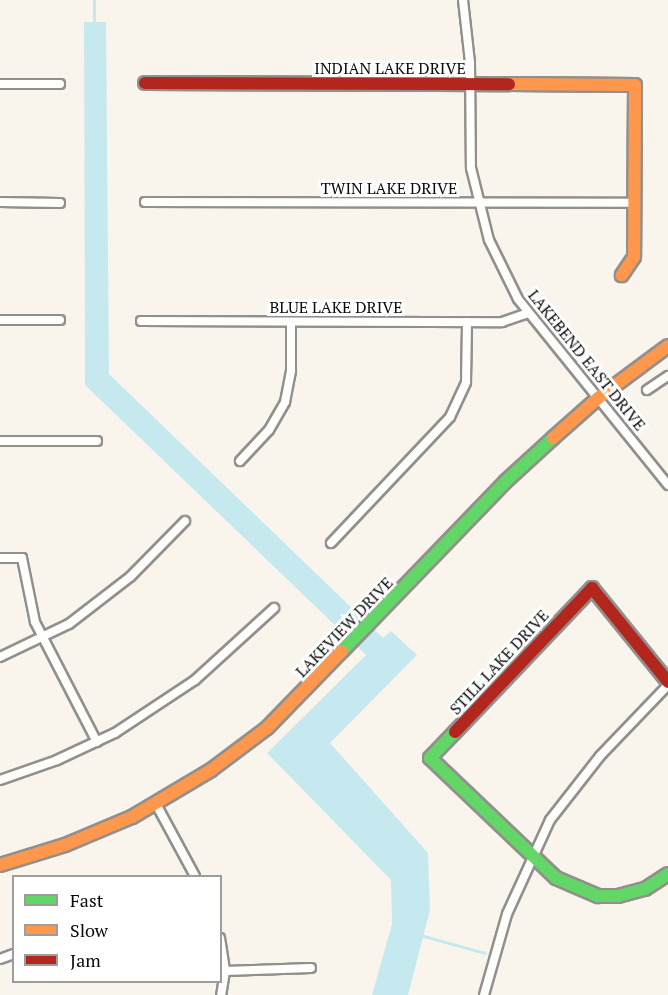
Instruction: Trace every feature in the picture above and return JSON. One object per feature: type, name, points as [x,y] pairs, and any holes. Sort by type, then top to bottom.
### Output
[{"type":"street","name":"LAKEBEND EAST DRIVE","points":[[463,0],[470,85],[471,168],[477,203],[501,269],[528,313],[668,485]]},
{"type":"street","name":"INDIAN LAKE DRIVE","points":[[145,83],[635,86],[634,203]]},
{"type":"street","points":[[0,84],[60,84]]},
{"type":"street","points":[[0,202],[60,202]]},
{"type":"street","name":"TWIN LAKE DRIVE","points":[[145,202],[634,203]]},
{"type":"street","points":[[622,275],[634,257],[634,203]]},
{"type":"street","name":"BLUE LAKE DRIVE","points":[[141,321],[502,322],[528,313]]},
{"type":"street","points":[[0,320],[60,320]]},
{"type":"street","points":[[240,460],[269,430],[285,402],[291,371],[291,322]]},
{"type":"street","points":[[331,543],[450,417],[466,382],[467,322]]},
{"type":"street","name":"LAKEVIEW DRIVE","points":[[0,865],[65,845],[156,804],[211,770],[267,728],[352,643],[505,482],[598,398],[668,346]]},
{"type":"street","points":[[647,390],[668,376]]},
{"type":"street","points":[[0,441],[97,441]]},
{"type":"street","points":[[0,657],[69,624],[131,576],[185,521]]},
{"type":"street","points":[[0,558],[22,558],[29,606],[97,742]]},
{"type":"street","name":"STILL LAKE DRIVE","points":[[531,854],[430,758],[592,588],[668,683]]},
{"type":"street","points":[[0,780],[97,742],[195,680],[274,608]]},
{"type":"street","points":[[484,995],[507,914],[531,854],[567,795],[668,683]]},
{"type":"street","points":[[156,804],[194,875]]},
{"type":"street","points":[[531,854],[572,888],[598,896],[636,892],[668,874]]},
{"type":"street","points":[[221,995],[225,971],[222,951]]},
{"type":"street","points":[[225,971],[310,968]]},
{"type":"water","points":[[84,22],[106,22],[109,374],[383,638],[391,631],[417,655],[330,743],[428,853],[430,910],[408,995],[372,995],[392,924],[391,880],[267,753],[366,655],[85,385]]},
{"type":"waterway","points":[[94,0],[94,24]]},
{"type":"waterway","points":[[420,935],[485,953]]},
{"type":"traffic: fast","points":[[342,651],[505,482],[553,438]]},
{"type":"traffic: fast","points":[[455,732],[430,758],[556,878],[598,896],[618,896],[645,889],[668,874]]},
{"type":"traffic: slow","points":[[509,84],[635,85],[634,257],[622,275]]},
{"type":"traffic: slow","points":[[553,438],[598,398],[668,346]]},
{"type":"traffic: slow","points":[[0,865],[65,845],[132,817],[211,770],[267,728],[342,651]]},
{"type":"traffic: jam","points":[[145,83],[509,84]]},
{"type":"traffic: jam","points":[[455,732],[592,588],[668,682]]}]
